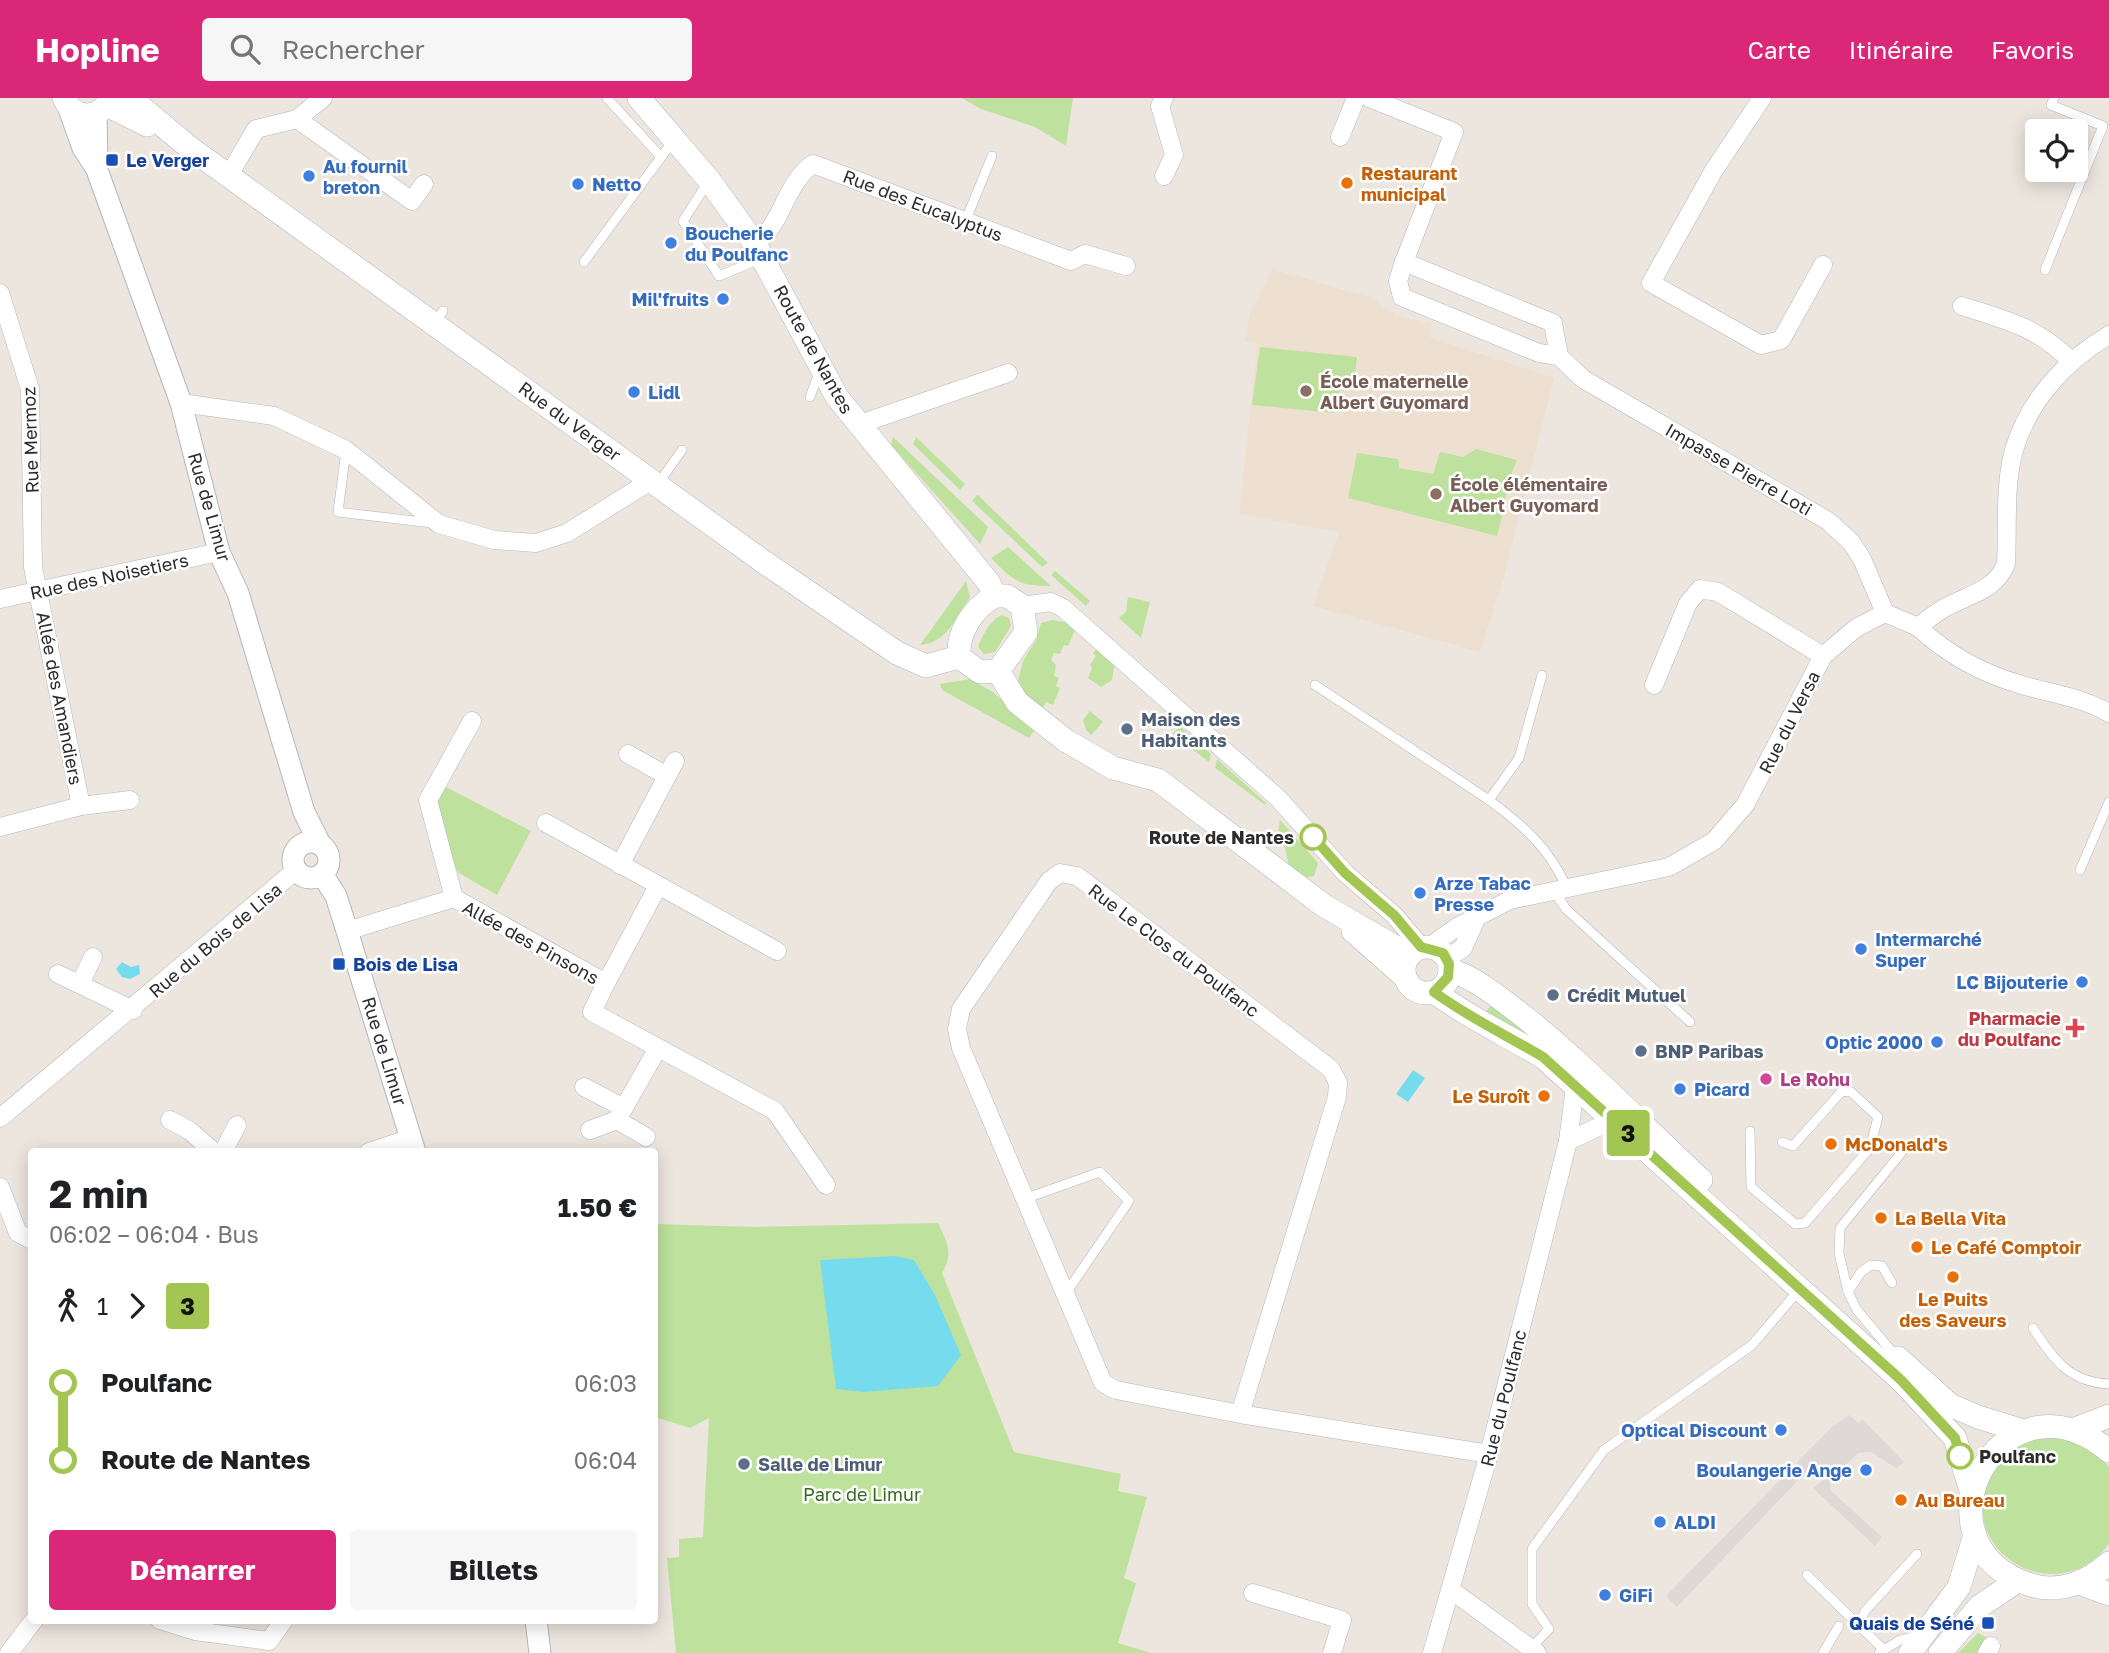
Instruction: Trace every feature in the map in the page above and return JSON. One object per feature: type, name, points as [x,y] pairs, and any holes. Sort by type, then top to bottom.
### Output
[{"type":"main road","name":"Rue du Verger","points":[[130,98],[190,148],[439,317],[655,482],[897,653],[926,666],[959,657]]},
{"type":"main road","name":"Route de Nantes","points":[[639,98],[667,148],[709,180],[759,251],[821,369],[857,425],[989,583],[995,596]]},
{"type":"main road","name":"Rue du Verger","points":[[66,102],[81,115],[105,106],[190,148]]},
{"type":"main road","points":[[995,596],[1007,596],[1021,606],[1026,632],[998,671],[980,672],[959,657],[958,643],[983,603],[995,596]]},
{"type":"main road","points":[[998,671],[1017,702],[1065,740],[1113,768],[1158,780],[1336,914],[1487,987],[1548,1036],[1659,1137],[1818,1289],[1950,1405],[2023,1431]]},
{"type":"main road","points":[[1427,959],[1445,984],[1434,992],[1419,992],[1427,959]]},
{"type":"main road","points":[[1434,992],[1465,1015],[1497,1029],[1543,1057],[1901,1380],[1955,1438],[1971,1492]]},
{"type":"main road","points":[[2073,1430],[2109,1416]]},
{"type":"main road","points":[[2109,1451],[2093,1438],[2073,1430],[2048,1426],[2023,1431],[1999,1445],[1981,1466],[1971,1492],[1970,1514],[1975,1535],[1985,1554],[1999,1570],[2017,1581],[2048,1587],[2079,1583],[2109,1563]]},
{"type":"main road","points":[[1910,1653],[1959,1587],[1975,1535]]},
{"type":"main road","points":[[1940,1653],[1980,1605],[2017,1581]]},
{"type":"main road","points":[[2079,1583],[2109,1594]]},
{"type":"street","points":[[229,175],[256,129],[297,119],[323,98]]},
{"type":"street","points":[[1164,98],[1160,106],[1174,155],[1164,176]]},
{"type":"street","points":[[1340,137],[1356,98]]},
{"type":"street","name":"Impasse Pierre Loti","points":[[1369,98],[1454,132],[1398,281],[1402,297],[1539,353],[1559,356],[1601,391],[1828,522],[1851,542],[1862,559],[1885,613]]},
{"type":"street","points":[[1762,98],[1714,170],[1651,283],[1762,345],[1781,340],[1823,265]]},
{"type":"street","name":"Rue de Limur","points":[[66,102],[83,148],[97,170],[181,403],[219,552],[238,593],[304,812],[311,821],[310,844],[329,858],[322,874],[335,897],[347,931],[413,1145]]},
{"type":"street","name":"Rue de Limur","points":[[97,170],[105,106]]},
{"type":"street","points":[[297,119],[412,201],[424,184]]},
{"type":"street","name":"Rue des Eucalyptus","points":[[759,251],[802,171],[813,164],[1071,261],[1085,254],[1126,266]]},
{"type":"street","points":[[1404,262],[1553,323],[1559,356]]},
{"type":"street","name":"Rue Mermoz","points":[[0,293],[30,389],[33,567],[38,590]]},
{"type":"street","points":[[1962,306],[2022,325],[2050,340],[2071,361]]},
{"type":"street","points":[[1918,627],[1950,605],[1988,587],[2003,571],[2014,452],[2022,429],[2045,390],[2071,361],[2109,335]]},
{"type":"street","points":[[857,425],[1008,373]]},
{"type":"street","points":[[181,403],[274,416],[346,450],[439,524],[494,540],[536,543],[567,534],[655,482]]},
{"type":"street","name":"Rue des Noisetiers","points":[[0,599],[219,552]]},
{"type":"street","points":[[1654,685],[1688,603],[1700,589],[1718,592],[1823,656]]},
{"type":"street","name":"Allée des Amandiers","points":[[0,827],[81,806],[38,590]]},
{"type":"street","points":[[1021,606],[1051,602],[1073,617],[1270,791],[1345,873],[1394,915],[1427,959]]},
{"type":"street","points":[[1885,613],[1918,627],[1949,652],[1999,677],[2084,699],[2109,713]]},
{"type":"street","name":"Rue du Versa","points":[[1427,959],[1463,948],[1476,919],[1510,900],[1669,867],[1714,841],[1745,805],[1823,656],[1856,628],[1885,613]]},
{"type":"street","points":[[454,898],[428,800],[472,721]]},
{"type":"street","points":[[620,864],[671,768],[628,754]]},
{"type":"street","points":[[81,806],[130,800]]},
{"type":"street","points":[[546,824],[777,951]]},
{"type":"street","points":[[310,844],[292,859],[296,870],[305,877],[322,874]]},
{"type":"street","name":"Rue du Bois de Lisa","points":[[0,1118],[133,1010],[296,870]]},
{"type":"street","name":"Rue Le Clos du Poulfanc","points":[[1240,1414],[1337,1097],[1338,1083],[1331,1069],[1077,876],[1068,872],[1049,881],[961,1009],[958,1018],[961,1048],[1103,1383],[1116,1390],[1240,1414],[1489,1454]]},
{"type":"street","points":[[606,984],[658,886]]},
{"type":"street","name":"Allée des Pinsons","points":[[347,931],[454,898],[606,984],[592,1012],[775,1111],[826,1185]]},
{"type":"street","points":[[80,984],[93,957]]},
{"type":"street","name":"Rue du Bois de Lisa","points":[[58,974],[133,1010]]},
{"type":"street","points":[[590,1130],[620,1114],[657,1048]]},
{"type":"street","points":[[584,1087],[646,1137]]},
{"type":"street","name":"Rue du Poulfanc","points":[[1432,1653],[1489,1454],[1568,1141],[1575,1087]]},
{"type":"street","points":[[170,1120],[190,1144]]},
{"type":"street","points":[[1568,1141],[1613,1120]]},
{"type":"street","points":[[225,1148],[237,1125]]},
{"type":"street","points":[[394,1148],[413,1145]]},
{"type":"street","points":[[0,1187],[18,1233],[28,1238]]},
{"type":"street","points":[[1451,1590],[1534,1651]]},
{"type":"street","points":[[1254,1593],[1342,1620],[1332,1653]]},
{"type":"street","points":[[9,1653],[31,1624]]},
{"type":"street","points":[[173,1624],[195,1631],[269,1641],[281,1624]]},
{"type":"street","points":[[536,1624],[540,1653]]},
{"type":"lane","points":[[584,262],[667,148],[607,98]]},
{"type":"lane","points":[[2045,270],[2106,127],[2051,105],[2053,98]]},
{"type":"lane","points":[[965,222],[992,156]]},
{"type":"lane","points":[[709,180],[683,221],[719,276],[759,251]]},
{"type":"lane","points":[[810,397],[821,369]]},
{"type":"lane","points":[[346,450],[338,512],[439,524]]},
{"type":"lane","points":[[655,482],[682,450]]},
{"type":"lane","points":[[1489,800],[1519,758],[1542,675]]},
{"type":"lane","points":[[1315,685],[1489,800],[1543,845],[1556,863],[1566,909],[1690,1022]]},
{"type":"lane","points":[[2080,870],[2109,802]]},
{"type":"lane","points":[[1750,1131],[1751,1187],[1795,1224],[1805,1223],[1870,1148],[1878,1117],[1851,1092],[1842,1091],[1793,1146],[1782,1142]]},
{"type":"lane","points":[[1892,1353],[1857,1310],[1848,1292],[1839,1253],[1840,1228],[1902,1152]]},
{"type":"lane","points":[[1024,1199],[1100,1172],[1129,1201],[1065,1296]]},
{"type":"lane","points":[[1848,1292],[1861,1272],[1871,1265],[1882,1266],[1892,1283]]},
{"type":"lane","points":[[1534,1651],[1549,1629],[1532,1604],[1532,1549],[1604,1450],[1752,1345],[1800,1289]]},
{"type":"lane","points":[[2033,1328],[2061,1367],[2090,1382],[2109,1384]]},
{"type":"lane","points":[[1858,1625],[1865,1611],[1917,1554]]},
{"type":"lane","points":[[1807,1575],[1882,1651],[1900,1640],[1924,1634]]},
{"type":"lane","points":[[1823,1653],[1839,1626]]},
{"type":"shaded area","name":"École élémentaire Albert Guyomard","points":[[1272,269],[1376,299],[1386,310],[1395,312],[1394,315],[1431,324],[1430,337],[1554,378],[1504,577],[1480,652],[1313,606],[1339,532],[1239,514],[1257,344],[1245,342],[1249,315]]},
{"type":"shaded area","points":[[1849,1415],[1858,1423],[1863,1420],[1904,1462],[1896,1468],[1871,1452],[1858,1453],[1831,1479],[1830,1490],[1882,1537],[1875,1546],[1813,1488],[1825,1478],[1823,1471],[1806,1472],[1677,1607],[1666,1596],[1833,1426]]},
{"type":"green space","points":[[962,98],[1073,98],[1066,146],[1035,127],[981,109]]},
{"type":"green space","points":[[1260,347],[1357,357],[1355,376],[1340,390],[1334,413],[1252,405]]},
{"type":"green space","points":[[893,437],[988,527],[980,544],[891,445]]},
{"type":"green space","points":[[916,437],[965,484],[960,490],[913,444]]},
{"type":"green space","points":[[1476,449],[1517,460],[1497,536],[1348,498],[1357,453],[1398,459],[1399,468],[1433,474],[1440,452],[1463,457]]},
{"type":"green space","points":[[977,495],[1048,563],[1042,567],[972,501]]},
{"type":"green space","points":[[1008,547],[1051,586],[1017,581],[1005,572],[991,558]]},
{"type":"green space","points":[[1055,571],[1090,601],[1086,606],[1051,575]]},
{"type":"green space","points":[[966,581],[970,597],[955,621],[937,640],[920,645]]},
{"type":"green space","points":[[1128,597],[1150,602],[1141,638],[1119,618],[1126,612]]},
{"type":"green space","points":[[1002,615],[1009,618],[1011,626],[995,652],[984,654],[978,647],[982,638],[991,624]]},
{"type":"green space","points":[[1052,620],[1069,623],[1076,628],[1068,646],[1064,645],[1060,654],[1054,653],[1051,660],[1056,665],[1054,676],[1059,678],[1056,686],[1060,688],[1053,705],[1046,702],[1041,712],[1029,701],[1018,681],[1023,661],[1036,640],[1041,623]]},
{"type":"green space","points":[[1098,647],[1115,662],[1112,680],[1101,687],[1088,678],[1092,668],[1090,665],[1096,656],[1093,653]]},
{"type":"green space","points":[[970,679],[993,692],[1034,731],[1029,738],[942,690],[940,684]]},
{"type":"green space","points":[[1090,711],[1103,722],[1091,735],[1083,720]]},
{"type":"green space","points":[[1180,726],[1211,754],[1209,762],[1172,734]]},
{"type":"green space","points":[[1217,759],[1266,803],[1265,805],[1215,768]]},
{"type":"green space","points":[[446,787],[531,831],[497,895],[459,873],[452,864],[436,805]]},
{"type":"green space","points":[[1280,820],[1318,863],[1314,876],[1304,878],[1289,866],[1285,848],[1277,838]]},
{"type":"green space","points":[[1493,1003],[1558,1054],[1483,1015]]},
{"type":"green space","name":"Parc de Limur","points":[[938,1223],[948,1253],[942,1273],[1014,1452],[1121,1474],[1118,1491],[1147,1497],[1124,1578],[1136,1583],[1118,1643],[1151,1653],[676,1653],[667,1558],[679,1557],[679,1539],[703,1537],[709,1418],[690,1428],[658,1418],[658,1224],[756,1227]]},
{"type":"green space","points":[[2062,1437],[2099,1455],[2109,1467],[2109,1544],[2086,1565],[2060,1574],[2034,1572],[2011,1561],[1993,1543],[1984,1520],[1984,1494],[1998,1466],[2018,1446],[2042,1438]]},
{"type":"green space","points":[[1978,1633],[1988,1638],[1979,1653],[1958,1653]]},
{"type":"water","points":[[122,962],[131,967],[139,965],[140,974],[130,979],[122,977],[116,969]]},
{"type":"water","points":[[1413,1070],[1425,1078],[1408,1102],[1396,1094]]},
{"type":"water","points":[[895,1256],[914,1260],[935,1295],[961,1355],[938,1386],[864,1392],[836,1389],[820,1260]]},
{"type":"bus line","name":"3","points":[[1313,837],[1345,873],[1394,915],[1421,947],[1436,949],[1447,958],[1450,970],[1448,977],[1445,984],[1434,992],[1465,1015],[1497,1029],[1543,1057],[1901,1380],[1955,1438],[1960,1456]]},
{"type":"place","name":"Le Verger","points":[[112,160]]},
{"type":"place","name":"Au fournil breton","points":[[309,176]]},
{"type":"place","name":"Restaurant municipal","points":[[1347,183]]},
{"type":"place","name":"Netto","points":[[578,184]]},
{"type":"place","name":"Boucherie du Poulfanc","points":[[671,243]]},
{"type":"place","name":"Mil'fruits","points":[[723,299]]},
{"type":"place","name":"École maternelle Albert Guyomard","points":[[1306,391]]},
{"type":"place","name":"Lidl","points":[[634,392]]},
{"type":"place","name":"École élémentaire Albert Guyomard","points":[[1436,494]]},
{"type":"place","name":"Maison des Habitants","points":[[1127,729]]},
{"type":"place","name":"Route de Nantes","points":[[1313,837]]},
{"type":"place","name":"Arze Tabac Presse","points":[[1420,893]]},
{"type":"place","name":"Intermarché Super","points":[[1861,949]]},
{"type":"place","name":"Bois de Lisa","points":[[339,964]]},
{"type":"place","name":"LC Bijouterie","points":[[2082,982]]},
{"type":"place","name":"Crédit Mutuel","points":[[1553,995]]},
{"type":"place","name":"Pharmacie du Poulfanc","points":[[2075,1028]]},
{"type":"place","name":"Optic 2000","points":[[1937,1042]]},
{"type":"place","name":"BNP Paribas","points":[[1641,1051]]},
{"type":"place","name":"Le Rohu","points":[[1766,1079]]},
{"type":"place","name":"Picard","points":[[1680,1089]]},
{"type":"place","name":"Le Suroît","points":[[1544,1096]]},
{"type":"place","name":"McDonald's","points":[[1831,1144]]},
{"type":"place","name":"La Bella Vita","points":[[1881,1218]]},
{"type":"place","name":"Le Café Comptoir","points":[[1917,1247]]},
{"type":"place","name":"Le Puits des Saveurs","points":[[1953,1277]]},
{"type":"place","name":"Optical Discount","points":[[1781,1430]]},
{"type":"place","name":"Poulfanc","points":[[1960,1456]]},
{"type":"place","name":"Salle de Limur","points":[[744,1464]]},
{"type":"place","name":"Boulangerie Ange","points":[[1866,1470]]},
{"type":"place","name":"Au Bureau","points":[[1901,1500]]},
{"type":"place","name":"ALDI","points":[[1660,1522]]},
{"type":"place","name":"GiFi","points":[[1605,1595]]},
{"type":"place","name":"Quais de Séné","points":[[1988,1623]]}]
